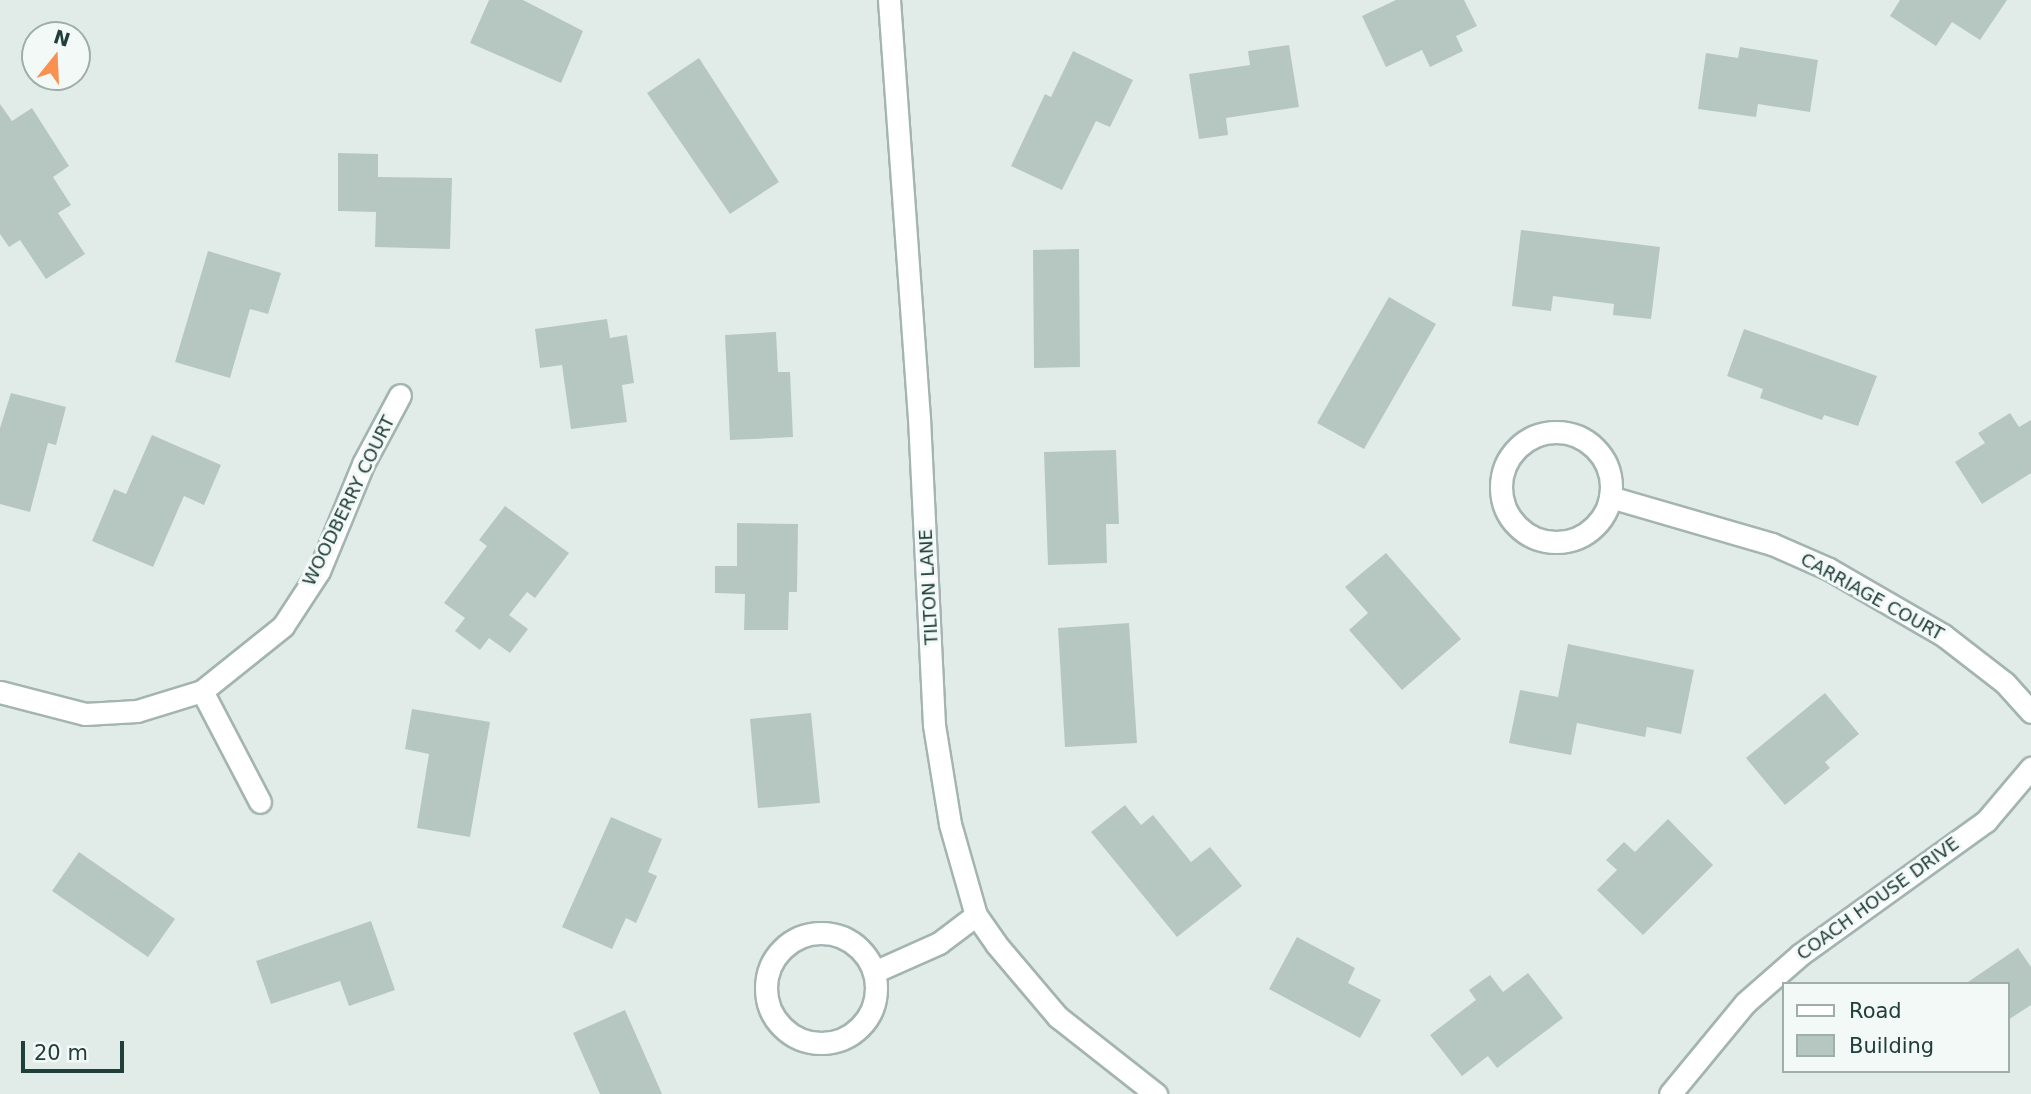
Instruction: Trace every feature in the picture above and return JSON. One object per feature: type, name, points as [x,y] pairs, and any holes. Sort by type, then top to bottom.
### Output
[{"type":"street","name":"TILTON LANE","points":[[889,0],[920,431],[934,725],[950,824],[976,915],[1058,1017],[1156,1094]]},
{"type":"street","name":"WOODBERRY COURT","points":[[0,692],[85,714],[137,712],[202,691],[283,626],[319,571],[363,464],[400,396]]},
{"type":"street","points":[[1537,435],[1575,436],[1604,460],[1610,497],[1605,513],[1579,537],[1546,541],[1529,535],[1506,509],[1502,475],[1521,445],[1537,435]]},
{"type":"street","name":"CARRIAGE COURT","points":[[1610,497],[1772,544],[1829,569],[1942,635],[2005,683],[2031,712]]},
{"type":"street","points":[[202,691],[260,802]]},
{"type":"street","name":"COACH HOUSE DRIVE","points":[[1670,1094],[1745,1003],[1801,954],[1986,821],[2031,768]]},
{"type":"street","points":[[874,972],[939,943],[976,915]]},
{"type":"street","points":[[818,933],[853,943],[874,972],[872,1008],[856,1029],[833,1041],[815,1043],[783,1028],[766,997],[766,978],[784,946],[818,933]]},
{"type":"building","points":[[489,0],[523,0],[583,31],[561,83],[470,43]]},
{"type":"building","points":[[1396,0],[1464,0],[1477,26],[1456,36],[1463,51],[1430,67],[1422,50],[1386,67],[1362,16]]},
{"type":"building","points":[[1900,0],[2007,0],[1980,40],[1952,22],[1936,46],[1890,16]]},
{"type":"building","points":[[1289,45],[1299,107],[1226,118],[1228,135],[1199,139],[1189,74],[1250,65],[1248,51]]},
{"type":"building","points":[[1740,47],[1818,60],[1810,112],[1758,104],[1756,117],[1698,109],[1706,53],[1738,58]]},
{"type":"building","points":[[1073,51],[1133,80],[1110,127],[1096,121],[1062,190],[1011,166],[1045,94],[1051,97]]},
{"type":"building","points":[[699,58],[779,182],[730,214],[647,93]]},
{"type":"building","points":[[0,104],[12,121],[32,108],[69,166],[53,177],[71,205],[58,213],[85,254],[46,279],[20,240],[9,247],[0,234]]},
{"type":"building","points":[[338,153],[378,154],[378,177],[452,178],[450,249],[375,247],[376,212],[338,211]]},
{"type":"building","points":[[1521,230],[1660,247],[1651,319],[1613,315],[1614,304],[1553,296],[1551,311],[1512,306]]},
{"type":"building","points":[[1079,249],[1080,367],[1034,368],[1033,250]]},
{"type":"building","points":[[208,251],[281,273],[268,314],[250,309],[230,378],[175,362]]},
{"type":"building","points":[[1389,297],[1436,324],[1364,449],[1317,423]]},
{"type":"building","points":[[607,319],[610,338],[627,335],[634,383],[622,385],[627,422],[571,429],[562,365],[540,368],[535,329]]},
{"type":"building","points":[[1744,329],[1877,376],[1858,426],[1824,415],[1822,420],[1760,398],[1763,389],[1727,376]]},
{"type":"building","points":[[776,332],[778,372],[790,372],[793,437],[730,440],[725,335]]},
{"type":"building","points":[[11,393],[66,407],[56,445],[48,443],[30,512],[0,504],[0,428]]},
{"type":"building","points":[[2010,413],[2019,427],[2031,420],[2031,473],[1982,504],[1955,462],[1985,443],[1978,433]]},
{"type":"building","points":[[152,435],[221,465],[204,505],[184,496],[153,567],[92,541],[114,489],[126,494]]},
{"type":"building","points":[[1116,450],[1119,524],[1106,524],[1107,563],[1048,565],[1044,452]]},
{"type":"building","points":[[505,506],[569,553],[535,598],[527,592],[509,615],[528,629],[510,653],[489,638],[480,650],[455,631],[465,618],[444,603],[487,546],[479,540]]},
{"type":"building","points":[[737,523],[798,524],[797,592],[789,592],[788,630],[744,630],[745,594],[715,593],[715,566],[737,566]]},
{"type":"building","points":[[1386,553],[1461,639],[1402,690],[1349,630],[1368,613],[1345,587]]},
{"type":"building","points":[[1129,623],[1137,743],[1065,747],[1058,628]]},
{"type":"building","points":[[1568,644],[1694,670],[1681,734],[1647,727],[1645,737],[1577,723],[1571,755],[1509,743],[1520,690],[1558,697]]},
{"type":"building","points":[[1825,693],[1859,734],[1825,762],[1830,768],[1785,805],[1746,758]]},
{"type":"building","points":[[412,709],[490,722],[470,837],[417,828],[429,754],[405,749]]},
{"type":"building","points":[[811,713],[820,803],[758,808],[750,719]]},
{"type":"building","points":[[1125,805],[1141,825],[1153,815],[1191,862],[1210,847],[1242,886],[1177,937],[1091,832]]},
{"type":"building","points":[[611,817],[662,839],[648,872],[657,876],[636,923],[626,918],[612,949],[562,927]]},
{"type":"building","points":[[1668,819],[1713,865],[1643,935],[1597,890],[1617,870],[1606,860],[1624,842],[1635,852]]},
{"type":"building","points":[[79,852],[175,919],[148,957],[52,891]]},
{"type":"building","points":[[371,921],[395,990],[349,1006],[340,981],[271,1004],[256,961]]},
{"type":"building","points":[[1297,937],[1355,968],[1348,983],[1381,1000],[1360,1038],[1269,989]]},
{"type":"building","points":[[2018,948],[2031,967],[2031,1005],[2010,1019],[2010,982],[1968,982]]},
{"type":"building","points":[[1528,973],[1563,1018],[1497,1068],[1488,1056],[1462,1076],[1430,1035],[1476,1000],[1469,990],[1490,975],[1503,992]]},
{"type":"building","points":[[625,1010],[662,1094],[600,1094],[573,1033]]}]
